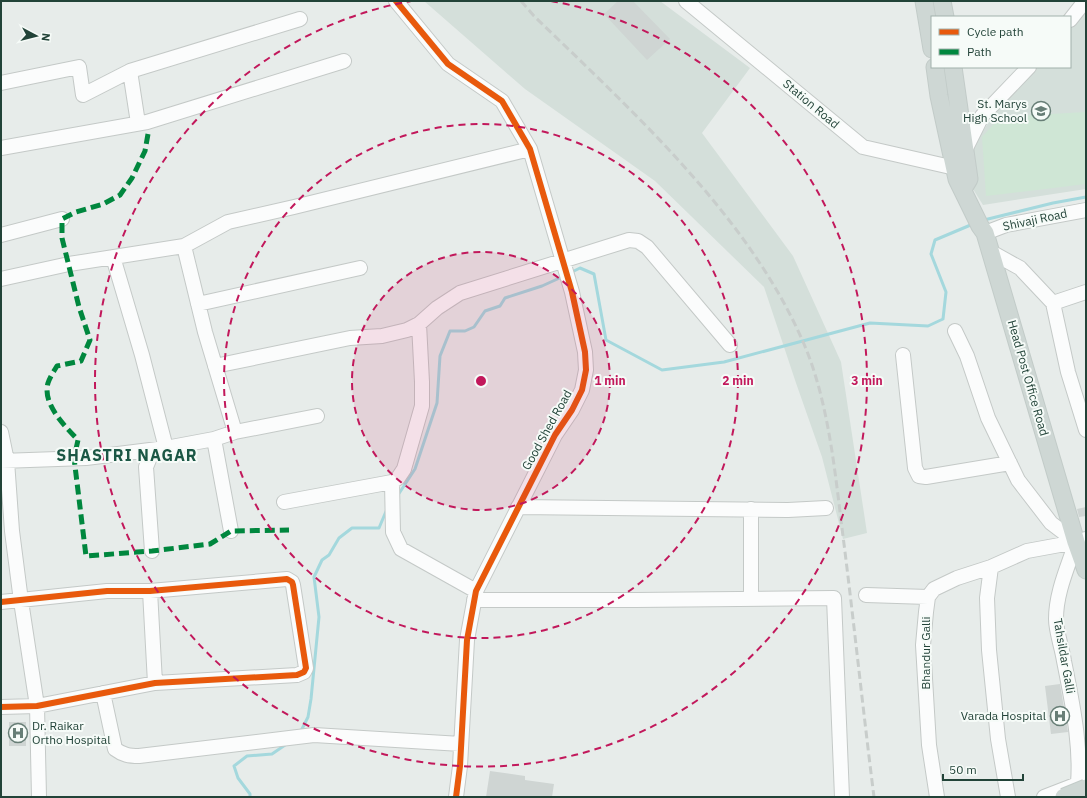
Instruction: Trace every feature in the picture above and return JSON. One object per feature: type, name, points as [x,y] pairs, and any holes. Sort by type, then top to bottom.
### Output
[{"type":"main road","points":[[924,1],[931,44]]},
{"type":"main road","points":[[942,1],[944,16]]},
{"type":"main road","name":"Head Post Office Road","points":[[935,68],[939,96],[957,178],[980,223],[991,252],[1081,540],[1086,570]]},
{"type":"main road","points":[[953,68],[969,179],[962,189]]},
{"type":"main road","points":[[1064,797],[1082,787]]},
{"type":"street","name":"Good Shed Road","points":[[396,1],[448,64],[502,101],[530,148],[566,270],[585,352],[586,370],[582,390],[572,410],[555,435],[475,595],[467,640],[461,744],[456,797]]},
{"type":"street","name":"Station Road","points":[[686,1],[863,147],[955,168]]},
{"type":"street","points":[[1071,19],[1085,1]]},
{"type":"street","points":[[1,83],[79,67],[83,95],[130,71],[300,19]]},
{"type":"street","points":[[1,148],[138,123],[344,61]]},
{"type":"street","points":[[955,168],[982,116],[1028,68]]},
{"type":"street","points":[[130,71],[138,123]]},
{"type":"street","points":[[1,279],[69,264],[184,246],[228,222],[530,148]]},
{"type":"street","name":"Shivaji Road","points":[[980,223],[1006,225],[1086,210]]},
{"type":"street","points":[[1,235],[62,219]]},
{"type":"street","points":[[215,366],[350,338],[382,336],[407,330],[419,324],[437,308],[460,293],[566,270],[624,241],[638,241],[647,247],[730,345]]},
{"type":"street","points":[[184,246],[198,304],[235,432]]},
{"type":"street","points":[[991,252],[1020,268],[1054,303],[1068,372],[1086,430]]},
{"type":"street","points":[[113,257],[142,355],[160,449],[146,467],[152,551]]},
{"type":"street","points":[[198,304],[360,268]]},
{"type":"street","points":[[1054,303],[1086,292]]},
{"type":"street","points":[[284,502],[392,482],[398,478],[404,469],[422,406],[419,324]]},
{"type":"street","points":[[955,331],[967,356],[988,418],[1018,480],[1050,523],[1081,540]]},
{"type":"street","points":[[903,355],[915,468],[919,476],[926,477],[1010,463]]},
{"type":"street","points":[[4,461],[86,458],[160,449],[214,439],[235,432],[317,416]]},
{"type":"street","points":[[1,432],[21,601],[37,706],[39,797]]},
{"type":"street","points":[[214,439],[231,531]]},
{"type":"street","points":[[392,482],[393,532],[401,549],[475,595],[636,600],[834,598],[842,797]]},
{"type":"street","points":[[518,507],[788,510],[826,508]]},
{"type":"street","points":[[751,509],[751,599]]},
{"type":"street","points":[[866,595],[928,597],[934,590],[957,578],[991,567],[1027,551],[1081,540]]},
{"type":"street","name":"Tahsildar Galli","points":[[1081,540],[1058,596],[1056,620],[1071,695],[1082,787]]},
{"type":"street","points":[[991,567],[987,598],[988,650],[998,739],[1008,797]]},
{"type":"street","points":[[1,602],[107,591],[150,591],[283,579],[289,580],[293,585],[306,664],[304,672],[297,675],[155,683],[37,706],[1,708]]},
{"type":"street","points":[[150,591],[155,683]]},
{"type":"street","name":"Bhandur Galli","points":[[928,597],[924,645],[929,744],[937,797]]},
{"type":"street","points":[[103,693],[114,749],[121,754],[130,756],[314,734],[461,744]]},
{"type":"street","points":[[1044,797],[1082,787]]},
{"type":"shaded area","points":[[424,1],[660,1],[750,68],[702,133],[793,256],[841,362],[867,533],[843,539],[822,457],[764,287],[655,181],[525,89]]},
{"type":"shaded area","name":"St. Marys High School","points":[[1075,1],[1086,1],[1086,189],[983,205],[973,189],[971,149],[1024,68],[1071,68],[1071,16],[1064,16]]},
{"type":"green space","points":[[1086,112],[1086,184],[986,196],[982,137],[1000,117]]},
{"type":"building","points":[[618,1],[633,1],[670,39],[647,60],[604,14]]},
{"type":"building","points":[[1086,507],[1086,516],[1079,517],[1077,509]]},
{"type":"building","points":[[1060,684],[1068,732],[1051,734],[1045,686]]},
{"type":"building","points":[[9,722],[26,722],[26,746],[9,746]]},
{"type":"building","points":[[490,771],[525,776],[525,780],[554,784],[552,797],[486,797]]},
{"type":"waterway","points":[[984,220],[1053,203],[1086,197]]},
{"type":"waterway","points":[[570,273],[580,268],[594,274],[606,340],[662,370],[724,362],[870,323],[928,326],[943,319],[946,292],[931,254],[935,240],[973,224]]},
{"type":"waterway","points":[[398,495],[415,469],[437,403],[440,356],[450,331],[465,331],[474,327],[485,311],[500,306],[505,298],[542,286],[564,276]]},
{"type":"waterway","points":[[301,731],[308,717],[311,699],[319,617],[314,577],[322,560],[329,555],[339,538],[352,528],[379,528],[387,509]]},
{"type":"waterway","points":[[250,797],[250,794],[238,778],[234,766],[247,756],[272,754],[288,743]]},
{"type":"railway","points":[[521,1],[534,16],[648,128],[720,209],[752,252],[781,297],[804,344],[820,390],[834,463],[874,797]]},
{"type":"marked path","points":[[148,134],[145,151],[132,178],[120,195],[103,204],[76,212],[62,219],[62,238],[79,307],[90,340],[81,361],[57,366],[48,383],[47,391],[51,407],[78,440],[74,458],[86,556],[152,551],[210,544],[231,531],[289,530]]},
{"type":"cycle path","points":[[396,1],[448,64],[502,101],[530,149],[572,292],[585,352],[586,370],[582,390],[572,410],[555,435],[476,591],[467,640],[460,766],[456,797]]},
{"type":"cycle path","points":[[1,602],[107,591],[150,591],[287,579],[292,582],[293,585],[306,668],[304,672],[297,675],[155,683],[37,706],[1,707]]},
{"type":"place","name":"St. Marys High School","points":[[1041,111]]},
{"type":"place","name":"Varada Hospital","points":[[1060,716]]},
{"type":"place","name":"Dr. Raikar Ortho Hospital","points":[[18,733]]},
{"type":"district","name":"SHASTRI NAGAR","points":[[127,455]]}]
